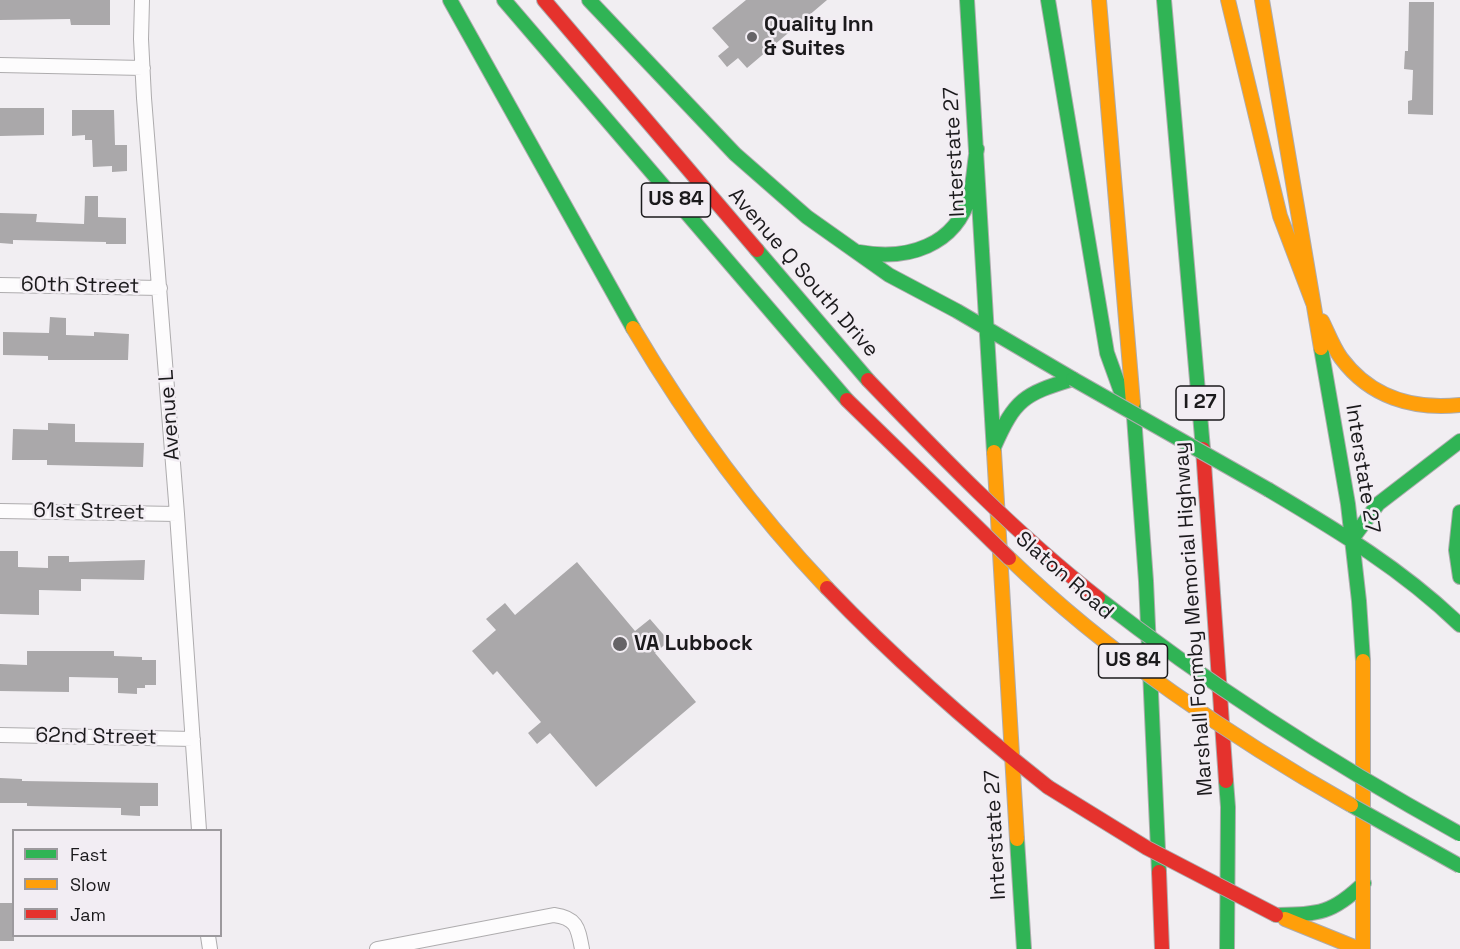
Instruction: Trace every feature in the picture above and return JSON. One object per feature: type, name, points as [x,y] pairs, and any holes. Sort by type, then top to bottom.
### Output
[{"type":"main road","points":[[450,0],[646,350],[697,429],[732,477],[839,603],[909,670],[1012,760],[1048,787],[1147,848],[1276,915],[1361,949]]},
{"type":"main road","name":"Slaton Road","points":[[504,0],[848,400],[1028,577],[1190,704],[1290,770],[1377,822],[1460,867]]},
{"type":"main road","name":"Avenue Q South Drive","points":[[544,0],[868,380]]},
{"type":"main road","points":[[590,0],[735,154],[771,188],[807,217],[889,275],[986,327],[1352,539],[1433,599],[1460,625]]},
{"type":"main road","name":"Interstate 27","points":[[967,0],[1024,949]]},
{"type":"main road","points":[[1048,0],[1107,353],[1135,430]]},
{"type":"main road","points":[[1099,0],[1146,581],[1162,949]]},
{"type":"main road","name":"Marshall Formby Memorial Highway","points":[[1164,0],[1207,489],[1228,807],[1227,949]]},
{"type":"main road","points":[[1228,0],[1280,216],[1313,303],[1340,358],[1360,380],[1390,397],[1421,407],[1460,405]]},
{"type":"main road","name":"Interstate 27","points":[[1262,0],[1352,539],[1359,601],[1364,677],[1364,883],[1361,949]]},
{"type":"main road","points":[[853,250],[871,255],[899,256],[915,253],[941,238],[953,227],[967,203],[977,149]]},
{"type":"main road","points":[[994,447],[1010,413],[1025,398],[1073,379]]},
{"type":"main road","name":"Slaton Road","points":[[868,380],[926,441],[1046,555],[1119,614],[1204,678],[1303,743],[1395,799],[1460,834]]},
{"type":"main road","points":[[1352,539],[1378,504],[1460,441]]},
{"type":"main road","points":[[1460,512],[1456,550],[1460,578]]},
{"type":"main road","points":[[1228,807],[1239,949]]},
{"type":"main road","points":[[1276,915],[1322,914],[1344,903],[1364,883]]},
{"type":"street","name":"Avenue L","points":[[142,0],[143,68],[199,829]]},
{"type":"street","points":[[0,65],[143,68]]},
{"type":"street","name":"60th Street","points":[[0,285],[160,288]]},
{"type":"street","name":"61st Street","points":[[0,511],[177,514]]},
{"type":"street","name":"62nd Street","points":[[0,735],[193,739]]},
{"type":"street","points":[[377,949],[554,915],[568,917],[575,923],[582,949]]},
{"type":"building","points":[[0,0],[110,0],[110,25],[71,25],[70,19],[0,20]]},
{"type":"building","name":"Quality Inn & Suites","points":[[746,0],[827,0],[747,68],[738,58],[727,67],[718,56],[729,47],[712,28]]},
{"type":"building","points":[[1409,2],[1434,2],[1433,115],[1408,114],[1408,101],[1412,100],[1413,70],[1404,69],[1405,51],[1408,51]]},
{"type":"building","points":[[0,108],[44,108],[44,135],[0,136]]},
{"type":"building","points":[[72,110],[114,110],[115,145],[127,145],[127,171],[112,172],[112,166],[93,167],[92,140],[85,140],[85,135],[72,136]]},
{"type":"building","points":[[85,196],[98,196],[98,217],[126,218],[126,244],[13,240],[13,244],[0,243],[0,213],[37,214],[36,222],[84,224]]},
{"type":"building","points":[[50,317],[66,318],[66,335],[94,336],[94,332],[129,334],[128,360],[48,360],[48,356],[3,355],[3,332],[49,333]]},
{"type":"building","points":[[48,423],[75,424],[75,442],[144,443],[143,467],[47,465],[47,460],[12,460],[13,429],[48,430]]},
{"type":"building","points":[[0,551],[18,551],[18,567],[48,568],[48,556],[69,556],[69,562],[145,560],[144,580],[81,579],[81,591],[39,590],[39,615],[0,614]]},
{"type":"building","points":[[577,562],[635,631],[650,619],[669,641],[655,653],[696,702],[596,787],[550,733],[537,744],[528,733],[541,722],[497,671],[493,675],[472,651],[496,630],[486,619],[505,603],[515,615]]},
{"type":"building","points":[[27,651],[114,651],[114,656],[156,660],[156,685],[137,688],[137,694],[118,693],[118,678],[69,677],[69,692],[0,691],[0,664],[27,665]]},
{"type":"building","points":[[0,778],[22,779],[22,781],[158,783],[158,806],[140,806],[140,816],[121,815],[121,808],[27,806],[27,803],[0,803]]},
{"type":"building","points":[[0,903],[12,903],[14,941],[0,941]]},
{"type":"traffic: fast","points":[[450,0],[633,328]]},
{"type":"traffic: fast","points":[[504,0],[847,400]]},
{"type":"traffic: fast","points":[[589,0],[735,154],[807,217],[889,275],[957,311],[1073,379]]},
{"type":"traffic: fast","points":[[967,0],[994,452]]},
{"type":"traffic: fast","points":[[1048,0],[1107,353],[1124,400]]},
{"type":"traffic: fast","points":[[1164,0],[1203,449]]},
{"type":"traffic: fast","points":[[859,252],[895,254],[912,251],[927,246],[954,227],[970,195],[977,149]]},
{"type":"traffic: fast","points":[[757,250],[868,380]]},
{"type":"traffic: fast","points":[[1321,348],[1348,504],[1363,661]]},
{"type":"traffic: fast","points":[[994,447],[1008,418],[1023,401],[1043,389],[1073,379]]},
{"type":"traffic: fast","points":[[1073,379],[1269,490]]},
{"type":"traffic: fast","points":[[1133,403],[1146,581],[1159,872]]},
{"type":"traffic: fast","points":[[1352,539],[1378,504],[1460,441]]},
{"type":"traffic: fast","points":[[1269,490],[1392,568],[1460,625]]},
{"type":"traffic: fast","points":[[1460,512],[1456,550],[1460,577]]},
{"type":"traffic: fast","points":[[1098,598],[1185,663],[1274,723],[1366,780],[1460,834]]},
{"type":"traffic: fast","points":[[1226,781],[1228,807],[1227,949]]},
{"type":"traffic: fast","points":[[1351,805],[1460,866]]},
{"type":"traffic: fast","points":[[1017,839],[1024,949]]},
{"type":"traffic: fast","points":[[1276,915],[1314,913],[1324,910],[1343,901],[1364,883]]},
{"type":"traffic: slow","points":[[1099,0],[1133,403]]},
{"type":"traffic: slow","points":[[1228,0],[1280,216],[1313,303]]},
{"type":"traffic: slow","points":[[1262,0],[1321,348]]},
{"type":"traffic: slow","points":[[1322,321],[1341,358],[1365,382],[1379,391],[1409,403],[1460,405]]},
{"type":"traffic: slow","points":[[633,328],[676,397],[722,463],[799,558],[827,588]]},
{"type":"traffic: slow","points":[[994,452],[1017,839]]},
{"type":"traffic: slow","points":[[1009,558],[1087,627],[1172,692],[1261,752],[1351,805]]},
{"type":"traffic: slow","points":[[1363,661],[1363,949]]},
{"type":"traffic: slow","points":[[1285,919],[1359,949]]},
{"type":"traffic: jam","points":[[544,0],[757,250]]},
{"type":"traffic: jam","points":[[868,380],[1008,520],[1098,598]]},
{"type":"traffic: jam","points":[[847,400],[1009,558]]},
{"type":"traffic: jam","points":[[1203,449],[1226,781]]},
{"type":"traffic: jam","points":[[827,588],[934,691],[1048,787]]},
{"type":"traffic: jam","points":[[1048,787],[1147,848],[1276,915]]},
{"type":"traffic: jam","points":[[1159,872],[1162,949]]},
{"type":"place","name":"Quality Inn & Suites","points":[[752,37]]},
{"type":"place","name":"VA Lubbock","points":[[620,644]]}]
